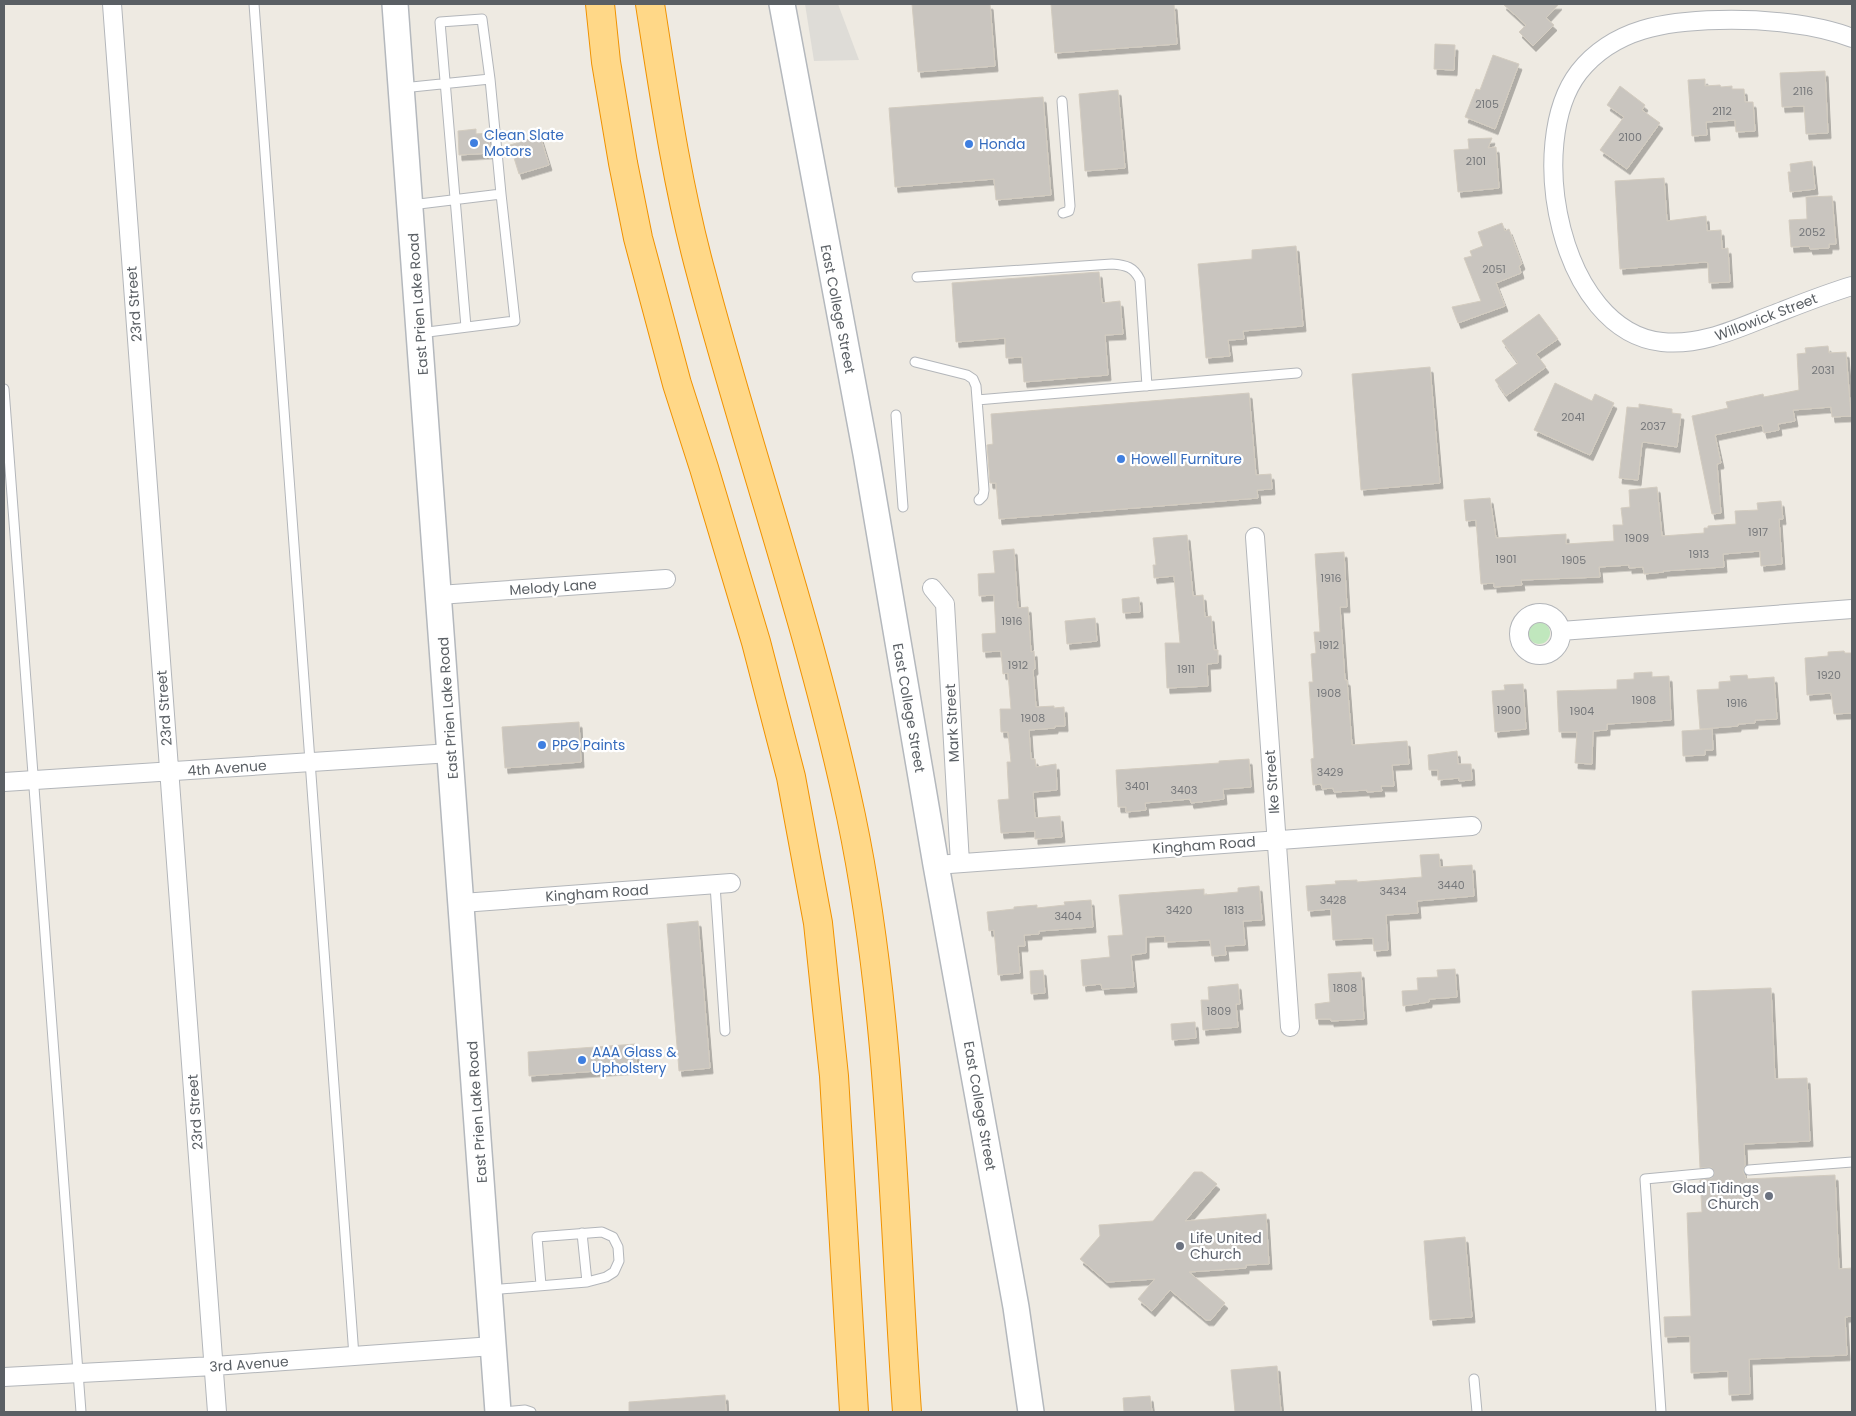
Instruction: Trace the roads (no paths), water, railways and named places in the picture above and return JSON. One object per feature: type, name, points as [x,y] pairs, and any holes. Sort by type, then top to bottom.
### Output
[{"type":"highway","points":[[600,4],[609,80],[638,238],[676,384],[704,468],[756,642],[790,777],[818,923],[834,1076],[854,1412]]},
{"type":"highway","points":[[650,4],[672,148],[700,269],[830,722],[864,884],[872,937],[890,1110],[907,1412]]},
{"type":"street","name":"23rd Street","points":[[112,4],[217,1412]]},
{"type":"street","name":"East Prien Lake Road","points":[[395,4],[498,1412]]},
{"type":"street","name":"East College Street","points":[[782,4],[866,454],[948,864],[1031,1412]]},
{"type":"street","name":"Willowick Street","points":[[1852,38],[1839,32],[1739,19],[1683,21],[1646,28],[1630,34],[1591,60],[1570,86],[1563,101],[1555,133],[1553,172],[1558,215],[1568,250],[1582,281],[1595,303],[1610,320],[1646,338],[1660,342],[1675,342],[1713,338],[1823,294],[1852,286]]},
{"type":"street","name":"Ike Street","points":[[1254,537],[1290,1027]]},
{"type":"street","name":"Melody Lane","points":[[439,596],[666,579]]},
{"type":"street","name":"Mark Street","points":[[932,588],[945,604],[948,864]]},
{"type":"street","points":[[1561,632],[1852,610]]},
{"type":"street","name":"4th Avenue","points":[[4,782],[451,753]]},
{"type":"street","name":"Kingham Road","points":[[948,864],[1472,826]]},
{"type":"street","name":"Kingham Road","points":[[462,904],[723,884]]},
{"type":"street","name":"3rd Avenue","points":[[4,1377],[214,1366],[493,1346]]},
{"type":"lane","points":[[254,4],[354,1356]]},
{"type":"lane","points":[[420,332],[466,327],[516,321],[482,19],[440,22],[466,327]]},
{"type":"lane","points":[[402,88],[490,79]]},
{"type":"lane","points":[[1062,101],[1070,206],[1069,210],[1063,213]]},
{"type":"lane","points":[[410,205],[501,194]]},
{"type":"lane","points":[[917,277],[1112,264],[1130,268],[1136,272],[1140,280],[1147,386]]},
{"type":"lane","points":[[915,362],[967,375],[973,379],[976,386],[984,490],[983,496],[979,500]]},
{"type":"lane","points":[[977,400],[1297,373]]},
{"type":"lane","points":[[4,389],[81,1412]]},
{"type":"lane","points":[[896,415],[903,507]]},
{"type":"lane","points":[[723,884],[725,1031]]},
{"type":"lane","points":[[1749,1170],[1852,1162]]},
{"type":"lane","points":[[1661,1412],[1645,1179],[1709,1173]]},
{"type":"lane","points":[[489,1290],[587,1282],[606,1277],[614,1272],[619,1261],[618,1247],[613,1237],[602,1232],[537,1237],[541,1285]]},
{"type":"lane","points":[[582,1233],[587,1282]]},
{"type":"lane","points":[[1474,1379],[1477,1412]]},
{"type":"lane","points":[[504,1412],[525,1410],[531,1412]]},
{"type":"place","name":"Clean Slate Motors","points":[[474,143]]},
{"type":"place","name":"Honda","points":[[969,144]]},
{"type":"place","name":"Howell Furniture","points":[[1121,459]]},
{"type":"place","name":"PPG Paints","points":[[542,745]]},
{"type":"place","name":"AAA Glass & Upholstery","points":[[582,1060]]},
{"type":"place","name":"Glad Tidings Church","points":[[1769,1196]]},
{"type":"place","name":"Life United Church","points":[[1180,1246]]}]
